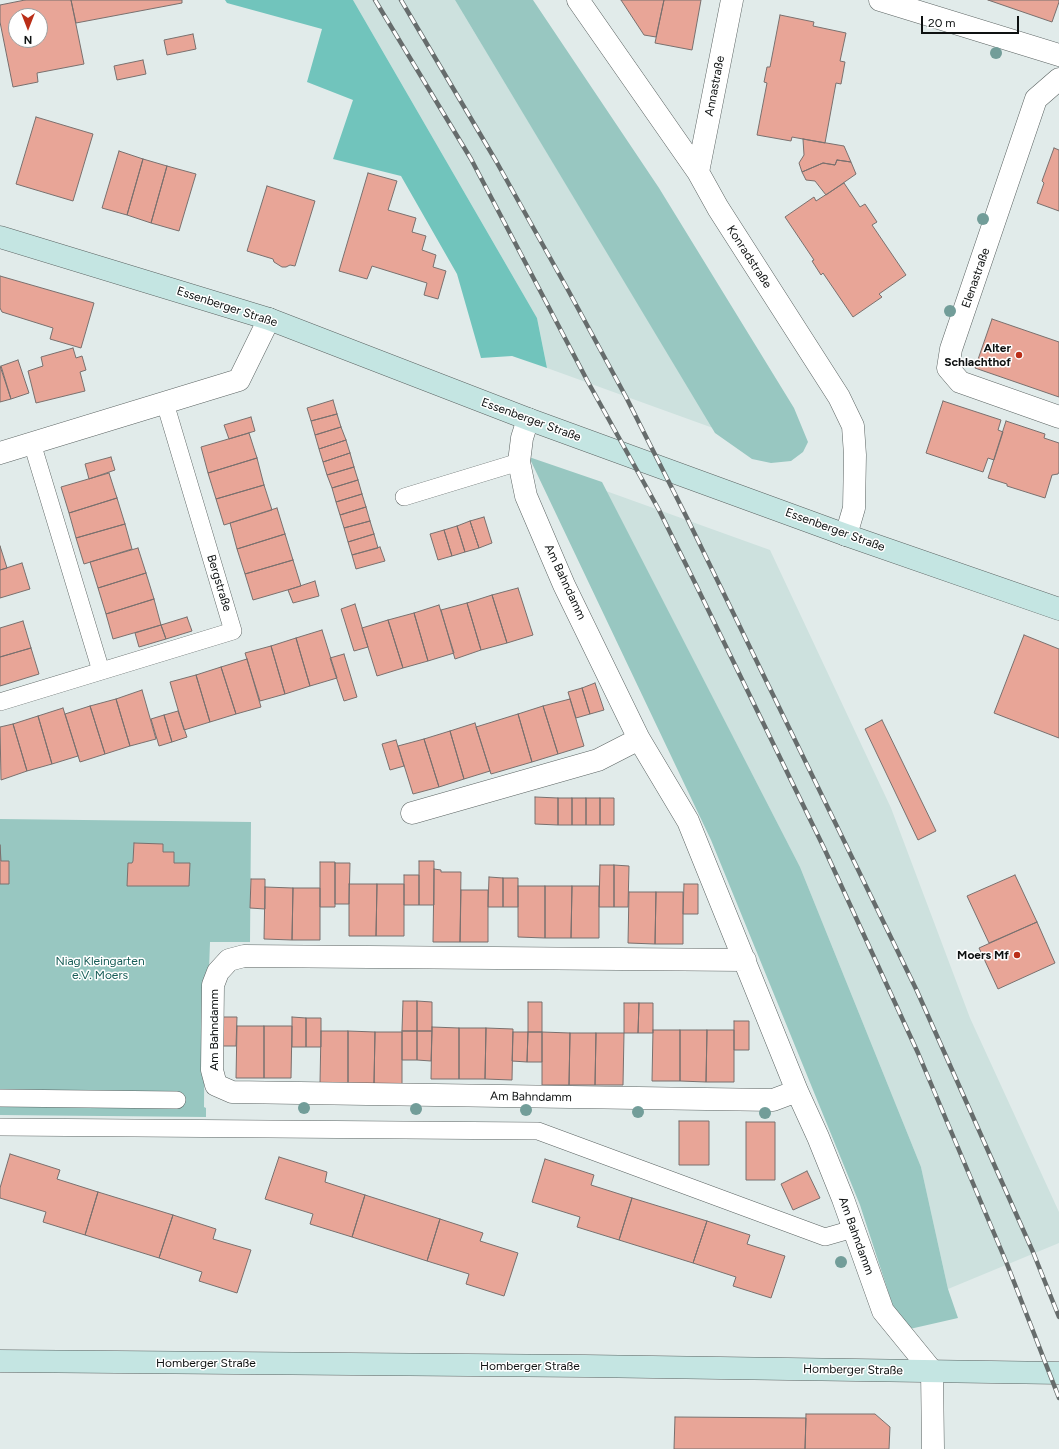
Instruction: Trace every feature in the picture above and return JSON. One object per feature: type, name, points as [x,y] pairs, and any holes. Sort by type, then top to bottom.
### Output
[{"type":"street","name":"Konradstraße","points":[[578,0],[698,172],[718,208],[839,397],[853,426],[855,454],[854,508],[846,535]]},
{"type":"street","name":"Annastraße","points":[[698,172],[732,0]]},
{"type":"street","points":[[880,0],[1059,55]]},
{"type":"street","name":"Elenastraße","points":[[1059,80],[1036,99],[951,349],[948,368],[960,382],[1059,417]]},
{"type":"street","name":"Essenberger Straße","points":[[0,237],[269,319],[528,419],[846,535],[1059,609]]},
{"type":"street","points":[[0,453],[239,380],[269,319]]},
{"type":"street","name":"Am Bahndamm","points":[[528,419],[522,438],[519,462],[526,496],[564,585],[639,739],[688,821],[797,1091],[818,1137],[883,1311],[932,1371]]},
{"type":"street","points":[[412,813],[598,760],[639,739]]},
{"type":"street","name":"Am Bahndamm","points":[[745,960],[244,956],[229,960],[218,972],[213,985],[212,1070],[216,1086],[232,1092],[773,1100],[797,1091]]},
{"type":"street","name":"Homberger Straße","points":[[0,1362],[584,1366],[1059,1373]]},
{"type":"street","points":[[932,1371],[933,1449]]},
{"type":"lane","name":"Bergstraße","points":[[0,702],[233,631],[165,403]]},
{"type":"lane","points":[[32,443],[101,671]]},
{"type":"lane","points":[[404,497],[519,462]]},
{"type":"lane","points":[[0,1098],[177,1100]]},
{"type":"lane","points":[[0,1127],[538,1131],[824,1237],[853,1229]]},
{"type":"shaded area","points":[[225,0],[353,0],[537,318],[547,368],[512,356],[481,358],[457,274],[401,176],[333,159],[353,100],[307,82],[322,29],[227,3]]},
{"type":"shaded area","points":[[353,0],[455,0],[713,428],[547,368],[537,318]]},
{"type":"shaded area","points":[[606,491],[770,550],[891,808],[970,1018],[1059,1212],[1059,1243],[948,1289],[921,1167],[800,867]]},
{"type":"green space","points":[[455,0],[533,0],[659,188],[794,408],[808,442],[803,452],[791,461],[771,463],[752,459],[715,433]]},
{"type":"green space","points":[[529,457],[602,482],[800,867],[921,1167],[948,1289],[958,1318],[901,1331],[860,1205],[711,840]]},
{"type":"green space","name":"Niag Kleingarten e.V. Moers","points":[[0,819],[251,822],[250,942],[210,942],[209,970],[205,980],[204,1107],[206,1108],[206,1117],[0,1115]]},
{"type":"building","points":[[25,0],[71,0],[84,64],[37,73],[38,82],[13,87],[0,22],[0,5]]},
{"type":"building","points":[[71,0],[182,0],[182,3],[76,23]]},
{"type":"building","points":[[621,0],[664,0],[656,37],[644,35]]},
{"type":"building","points":[[664,0],[701,0],[692,50],[655,43]]},
{"type":"building","points":[[988,0],[1059,0],[1059,2],[1052,22]]},
{"type":"building","points":[[780,15],[814,22],[813,26],[846,33],[840,61],[845,62],[841,84],[836,83],[825,143],[792,137],[791,141],[757,135],[767,83],[764,82],[767,67],[770,67]]},
{"type":"building","points":[[193,34],[196,49],[167,55],[164,40]]},
{"type":"building","points":[[143,60],[146,74],[117,80],[114,66]]},
{"type":"building","points":[[36,117],[93,134],[73,201],[16,184]]},
{"type":"building","points":[[803,139],[844,146],[851,162],[837,160],[835,165],[823,163],[802,172],[799,163],[804,155]]},
{"type":"building","points":[[1054,148],[1059,150],[1059,211],[1037,203],[1044,183],[1042,181]]},
{"type":"building","points":[[119,151],[143,159],[127,215],[102,208]]},
{"type":"building","points":[[143,159],[167,166],[151,223],[127,215]]},
{"type":"building","points":[[837,160],[851,162],[856,174],[826,195],[815,181],[806,180],[802,172],[823,163],[835,165]]},
{"type":"building","points":[[167,166],[196,174],[179,231],[151,223]]},
{"type":"building","points":[[368,173],[397,181],[388,210],[416,218],[412,232],[426,236],[422,250],[436,255],[433,267],[446,271],[438,299],[424,295],[427,283],[372,266],[367,279],[339,271]]},
{"type":"building","points":[[844,183],[860,207],[865,204],[877,222],[872,225],[906,275],[879,294],[882,297],[853,317],[823,273],[821,275],[812,261],[814,260],[785,217],[814,197],[816,201]]},
{"type":"building","points":[[267,186],[315,201],[295,266],[290,265],[282,267],[274,262],[273,259],[247,251]]},
{"type":"building","points":[[0,276],[94,303],[81,348],[50,339],[53,328],[2,312],[0,308]]},
{"type":"building","name":"Alter Schlachthof","points":[[992,319],[1059,342],[1059,397],[975,368]]},
{"type":"building","points":[[73,348],[76,358],[82,356],[86,370],[80,372],[85,391],[36,403],[28,371],[43,366],[41,357]]},
{"type":"building","points":[[18,360],[29,393],[11,399],[1,366]]},
{"type":"building","points":[[0,366],[11,399],[0,402]]},
{"type":"building","points":[[333,400],[337,414],[311,421],[307,408]]},
{"type":"building","points":[[943,401],[1001,420],[998,430],[1003,432],[994,460],[988,458],[983,472],[926,453]]},
{"type":"building","points":[[337,414],[341,427],[315,435],[311,421]]},
{"type":"building","points":[[251,417],[255,431],[229,439],[224,425]]},
{"type":"building","points":[[1006,421],[1045,434],[1044,438],[1059,443],[1059,472],[1058,474],[1052,475],[1045,498],[1007,486],[1007,484],[988,478]]},
{"type":"building","points":[[341,427],[346,440],[319,449],[315,435]]},
{"type":"building","points":[[249,433],[257,458],[208,473],[201,447]]},
{"type":"building","points":[[346,440],[350,453],[323,462],[319,449]]},
{"type":"building","points":[[350,453],[354,467],[327,475],[323,462]]},
{"type":"building","points":[[111,457],[115,470],[89,479],[85,464]]},
{"type":"building","points":[[257,458],[264,485],[216,499],[208,473]]},
{"type":"building","points":[[354,467],[358,480],[332,488],[327,475]]},
{"type":"building","points":[[109,473],[117,498],[69,513],[61,487]]},
{"type":"building","points":[[358,480],[362,494],[336,502],[332,488]]},
{"type":"building","points":[[264,485],[272,510],[224,525],[216,499]]},
{"type":"building","points":[[362,494],[366,507],[340,515],[336,502]]},
{"type":"building","points":[[117,498],[125,524],[76,538],[69,513]]},
{"type":"building","points":[[366,507],[370,521],[344,528],[340,515]]},
{"type":"building","points":[[277,508],[285,534],[237,549],[230,523]]},
{"type":"building","points":[[484,517],[492,543],[479,548],[470,521]]},
{"type":"building","points":[[370,521],[374,534],[348,542],[344,528]]},
{"type":"building","points":[[470,521],[479,548],[465,552],[457,526]]},
{"type":"building","points":[[125,524],[132,549],[84,564],[76,538]]},
{"type":"building","points":[[457,526],[465,552],[452,556],[444,530]]},
{"type":"building","points":[[444,530],[452,556],[438,560],[430,534]]},
{"type":"building","points":[[285,534],[293,560],[245,574],[237,549]]},
{"type":"building","points":[[374,534],[378,548],[352,555],[348,542]]},
{"type":"building","points":[[0,546],[7,568],[0,570]]},
{"type":"building","points":[[380,547],[385,561],[356,569],[352,555]]},
{"type":"building","points":[[138,548],[146,573],[98,588],[90,562]]},
{"type":"building","points":[[293,560],[301,586],[253,600],[245,574]]},
{"type":"building","points":[[22,563],[30,589],[0,598],[0,570]]},
{"type":"building","points":[[146,573],[154,599],[106,614],[98,588]]},
{"type":"building","points":[[315,581],[319,596],[293,603],[288,590]]},
{"type":"building","points":[[518,588],[533,635],[507,643],[492,595]]},
{"type":"building","points":[[492,595],[507,643],[481,650],[467,603]]},
{"type":"building","points":[[154,599],[161,625],[113,639],[106,614]]},
{"type":"building","points":[[467,603],[481,650],[455,659],[441,610]]},
{"type":"building","points":[[355,604],[368,647],[354,651],[341,609]]},
{"type":"building","points":[[439,605],[454,653],[428,661],[414,613]]},
{"type":"building","points":[[414,613],[428,661],[403,668],[388,620]]},
{"type":"building","points":[[187,617],[192,631],[166,639],[161,625]]},
{"type":"building","points":[[388,620],[403,668],[377,676],[362,628]]},
{"type":"building","points":[[23,621],[31,648],[0,657],[0,628]]},
{"type":"building","points":[[161,625],[166,639],[139,647],[135,633]]},
{"type":"building","points":[[322,630],[337,678],[310,686],[296,638]]},
{"type":"building","points":[[1024,635],[1059,649],[1059,738],[994,713]]},
{"type":"building","points":[[296,638],[310,686],[285,694],[271,646]]},
{"type":"building","points":[[271,646],[285,694],[260,701],[245,653]]},
{"type":"building","points":[[31,648],[39,674],[0,686],[0,657]]},
{"type":"building","points":[[344,654],[357,697],[344,701],[330,658]]},
{"type":"building","points":[[247,659],[261,707],[236,714],[221,667]]},
{"type":"building","points":[[221,667],[236,714],[210,722],[196,675]]},
{"type":"building","points":[[196,675],[210,722],[184,730],[170,682]]},
{"type":"building","points":[[595,683],[604,710],[590,714],[582,688]]},
{"type":"building","points":[[582,688],[590,714],[576,718],[568,692]]},
{"type":"building","points":[[142,690],[156,739],[130,746],[116,699]]},
{"type":"building","points":[[116,699],[130,746],[105,754],[90,706]]},
{"type":"building","points":[[570,699],[584,746],[558,754],[543,706]]},
{"type":"building","points":[[90,706],[105,754],[80,762],[65,714]]},
{"type":"building","points":[[543,706],[558,754],[532,762],[518,714]]},
{"type":"building","points":[[63,708],[78,756],[52,764],[38,716]]},
{"type":"building","points":[[178,711],[187,737],[172,742],[164,715]]},
{"type":"building","points":[[518,714],[532,762],[491,774],[476,727]]},
{"type":"building","points":[[164,715],[172,742],[159,746],[151,719]]},
{"type":"building","points":[[38,716],[52,764],[27,771],[13,724]]},
{"type":"building","points":[[882,720],[936,831],[918,840],[865,729]]},
{"type":"building","points":[[475,723],[490,771],[464,779],[450,731]]},
{"type":"building","points":[[13,724],[27,771],[1,780],[0,727]]},
{"type":"building","points":[[450,731],[464,779],[439,787],[424,739]]},
{"type":"building","points":[[424,739],[439,787],[413,794],[398,746]]},
{"type":"building","points":[[396,740],[404,766],[390,770],[382,744]]},
{"type":"building","points":[[535,797],[558,798],[558,825],[535,824]]},
{"type":"building","points":[[558,798],[572,798],[572,825],[558,825]]},
{"type":"building","points":[[572,798],[586,798],[586,825],[572,825]]},
{"type":"building","points":[[586,798],[600,798],[600,825],[586,825]]},
{"type":"building","points":[[600,798],[614,798],[614,825],[600,825]]},
{"type":"building","points":[[134,843],[163,844],[163,852],[174,852],[174,863],[190,863],[189,886],[127,886],[128,863],[132,863],[133,861]]},
{"type":"building","points":[[0,845],[1,861],[9,861],[9,884],[0,884]]},
{"type":"building","points":[[419,861],[434,861],[434,905],[419,905]]},
{"type":"building","points":[[320,862],[335,862],[335,907],[320,907]]},
{"type":"building","points":[[335,863],[350,863],[349,904],[335,904]]},
{"type":"building","points":[[600,865],[614,865],[614,907],[599,907]]},
{"type":"building","points":[[614,865],[629,866],[628,907],[614,907]]},
{"type":"building","points":[[434,869],[441,870],[441,872],[461,872],[460,942],[433,942]]},
{"type":"building","points":[[404,875],[419,875],[419,905],[404,905]]},
{"type":"building","points":[[1015,875],[1037,922],[989,943],[967,896]]},
{"type":"building","points":[[489,877],[503,878],[503,907],[488,907]]},
{"type":"building","points":[[503,878],[518,878],[518,907],[503,907]]},
{"type":"building","points":[[251,879],[265,879],[265,909],[250,908]]},
{"type":"building","points":[[349,884],[377,884],[376,936],[349,936]]},
{"type":"building","points":[[377,884],[404,884],[404,936],[376,936]]},
{"type":"building","points":[[684,884],[698,884],[698,914],[683,914]]},
{"type":"building","points":[[518,886],[545,886],[545,938],[518,937]]},
{"type":"building","points":[[545,886],[572,886],[571,938],[545,938]]},
{"type":"building","points":[[572,886],[599,886],[599,938],[571,938]]},
{"type":"building","points":[[265,887],[293,888],[292,940],[264,939]]},
{"type":"building","points":[[293,888],[320,888],[320,940],[292,940]]},
{"type":"building","points":[[461,890],[488,890],[488,942],[460,942]]},
{"type":"building","points":[[629,892],[656,892],[655,944],[628,943]]},
{"type":"building","points":[[656,892],[683,892],[683,944],[655,944]]},
{"type":"building","name":"Moers Mf","points":[[1037,922],[1055,963],[998,989],[979,948]]},
{"type":"building","points":[[403,1001],[417,1001],[417,1031],[402,1031]]},
{"type":"building","points":[[417,1001],[432,1002],[432,1031],[417,1031]]},
{"type":"building","points":[[528,1002],[542,1002],[542,1032],[528,1032]]},
{"type":"building","points":[[624,1003],[639,1003],[638,1033],[624,1033]]},
{"type":"building","points":[[639,1003],[653,1003],[653,1033],[638,1033]]},
{"type":"building","points":[[222,1017],[237,1017],[236,1046],[222,1046]]},
{"type":"building","points":[[292,1017],[306,1018],[306,1047],[292,1047]]},
{"type":"building","points":[[306,1018],[321,1018],[321,1047],[306,1047]]},
{"type":"building","points":[[734,1021],[749,1021],[749,1050],[734,1050]]},
{"type":"building","points":[[237,1026],[264,1026],[264,1078],[236,1078]]},
{"type":"building","points":[[264,1026],[292,1026],[291,1078],[264,1078]]},
{"type":"building","points":[[432,1027],[459,1028],[459,1079],[431,1079]]},
{"type":"building","points":[[459,1028],[486,1028],[485,1079],[459,1079]]},
{"type":"building","points":[[486,1028],[513,1029],[512,1080],[485,1079]]},
{"type":"building","points":[[653,1030],[680,1030],[680,1081],[652,1081]]},
{"type":"building","points":[[680,1030],[707,1030],[706,1082],[680,1081]]},
{"type":"building","points":[[707,1030],[734,1030],[734,1082],[706,1082]]},
{"type":"building","points":[[321,1031],[348,1031],[348,1084],[320,1083]]},
{"type":"building","points":[[348,1031],[375,1032],[374,1084],[348,1084]]},
{"type":"building","points":[[402,1031],[417,1031],[417,1060],[402,1060]]},
{"type":"building","points":[[417,1031],[432,1031],[431,1061],[417,1060]]},
{"type":"building","points":[[375,1032],[402,1032],[402,1084],[374,1084]]},
{"type":"building","points":[[513,1032],[528,1032],[527,1062],[512,1061]]},
{"type":"building","points":[[528,1032],[542,1032],[542,1062],[527,1062]]},
{"type":"building","points":[[542,1032],[570,1033],[569,1085],[542,1085]]},
{"type":"building","points":[[570,1033],[596,1033],[595,1085],[569,1085]]},
{"type":"building","points":[[596,1033],[624,1033],[623,1085],[595,1085]]},
{"type":"building","points":[[679,1121],[709,1121],[709,1165],[679,1165]]},
{"type":"building","points":[[746,1122],[775,1122],[775,1180],[746,1180]]},
{"type":"building","points":[[10,1154],[60,1170],[57,1179],[98,1192],[85,1235],[43,1222],[46,1212],[0,1198],[0,1188]]},
{"type":"building","points":[[279,1157],[327,1172],[325,1182],[365,1195],[352,1237],[310,1224],[313,1214],[265,1199]]},
{"type":"building","points":[[545,1159],[594,1175],[591,1185],[632,1198],[619,1240],[577,1227],[580,1217],[532,1202]]},
{"type":"building","points":[[807,1171],[820,1198],[793,1210],[781,1184]]},
{"type":"building","points":[[98,1192],[173,1215],[159,1258],[85,1235]]},
{"type":"building","points":[[365,1195],[440,1219],[427,1261],[352,1237]]},
{"type":"building","points":[[632,1198],[707,1221],[693,1263],[619,1240]]},
{"type":"building","points":[[173,1215],[216,1229],[213,1239],[251,1250],[237,1293],[199,1281],[202,1272],[159,1258]]},
{"type":"building","points":[[440,1219],[483,1233],[480,1241],[518,1253],[504,1296],[466,1284],[469,1274],[427,1261]]},
{"type":"building","points":[[707,1221],[750,1235],[747,1244],[785,1256],[771,1298],[733,1286],[736,1277],[693,1263]]},
{"type":"building","points":[[806,1414],[875,1414],[890,1427],[889,1449],[805,1449]]},
{"type":"building","points":[[675,1417],[806,1418],[805,1449],[674,1449]]},
{"type":"railway","points":[[375,0],[471,159],[588,382],[659,510],[698,589],[824,848],[918,1053],[1007,1264],[1059,1398]]},
{"type":"railway","points":[[401,0],[496,161],[568,290],[626,397],[688,520],[917,991],[1033,1252],[1059,1317]]},
{"type":"place","name":"Alter Schlachthof","points":[[1019,355]]},
{"type":"place","name":"Moers Mf","points":[[1017,955]]}]
